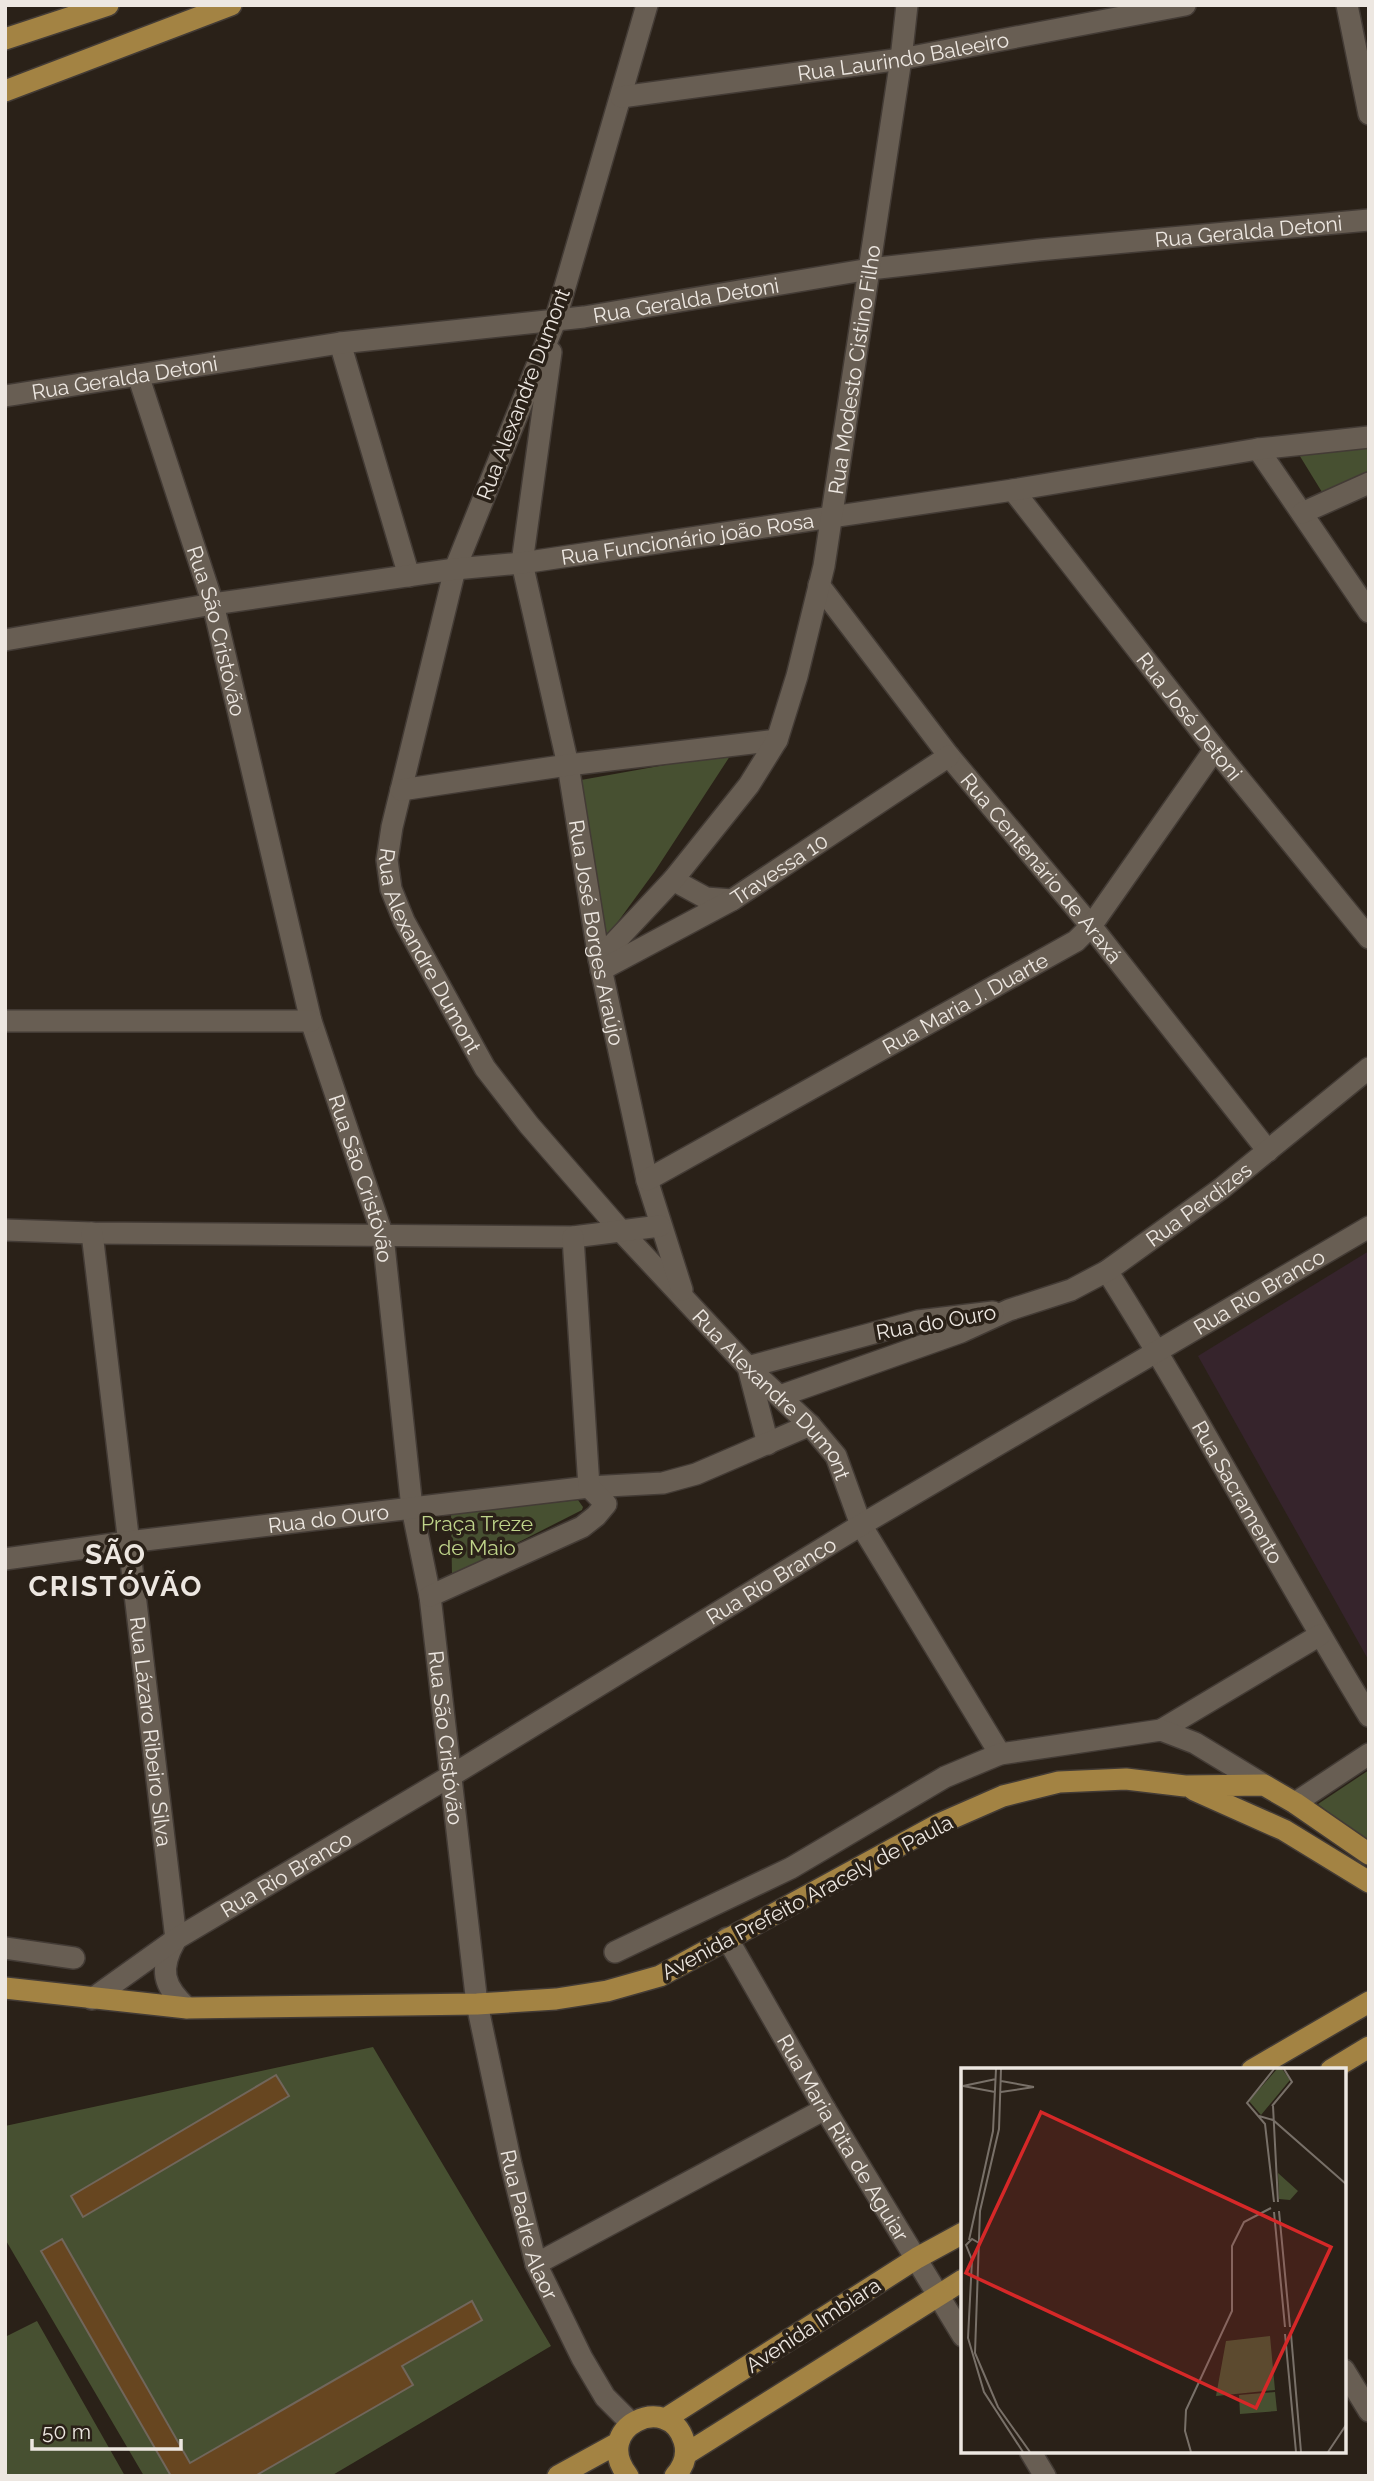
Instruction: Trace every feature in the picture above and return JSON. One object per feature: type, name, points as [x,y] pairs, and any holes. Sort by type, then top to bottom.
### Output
[{"type":"main road","points":[[5,39],[108,5]]},
{"type":"main road","points":[[5,91],[221,6]]},
{"type":"main road","name":"Avenida Prefeito Aracely de Paula","points":[[5,1988],[187,2008],[477,2004],[556,1999],[607,1991],[660,1976],[939,1824],[1003,1796],[1059,1782],[1126,1779],[1185,1786],[1264,1785],[1369,1854]]},
{"type":"main road","name":"Avenida Prefeito Aracely de Paula","points":[[1185,1786],[1284,1830],[1366,1875]]},
{"type":"main road","points":[[1255,2068],[1369,2003]]},
{"type":"main road","points":[[1334,2068],[1369,2047]]},
{"type":"main road","name":"Avenida Imbiara","points":[[665,2419],[917,2258],[961,2234]]},
{"type":"main road","name":"Avenida Imbiara","points":[[686,2454],[961,2281]]},
{"type":"main road","points":[[628,2476],[621,2467],[618,2443],[631,2423],[653,2416],[665,2419],[681,2433],[686,2454],[683,2465],[675,2476]]},
{"type":"main road","points":[[558,2476],[618,2443]]},
{"type":"street","name":"Rua Alexandre Dumont","points":[[647,5],[555,321],[455,569],[392,827],[387,860],[391,889],[404,921],[485,1068],[529,1125],[684,1299],[748,1367],[810,1425],[836,1456],[861,1525],[1000,1754]]},
{"type":"street","name":"Rua Modesto Cistino Filho","points":[[600,965],[749,785],[777,740],[797,676],[820,584],[870,269],[907,5]]},
{"type":"street","name":"Rua Laurindo Baleeiro","points":[[621,97],[901,59],[1185,5]]},
{"type":"street","points":[[1347,5],[1369,114]]},
{"type":"street","name":"Rua Geralda Detoni","points":[[5,396],[340,344],[555,321],[870,269],[1038,250],[1369,220]]},
{"type":"street","points":[[522,563],[555,321]]},
{"type":"street","points":[[340,344],[409,576]]},
{"type":"street","name":"Rua São Cristóvão","points":[[138,375],[213,604],[312,1021],[383,1236],[412,1508],[430,1595],[477,2004]]},
{"type":"street","name":"Rua Funcionário joão Rosa","points":[[5,640],[213,604],[455,569],[522,563],[1013,490],[1258,449],[1369,437]]},
{"type":"street","points":[[1258,449],[1369,612]]},
{"type":"street","points":[[1302,513],[1369,483]]},
{"type":"street","name":"Rua José Detoni","points":[[1013,490],[1215,749],[1369,938]]},
{"type":"street","name":"Rua José Borges Araújo","points":[[522,563],[568,765],[600,965],[647,1180],[684,1299]]},
{"type":"street","name":"Rua Centenário de Araxá","points":[[820,584],[949,756],[1091,926],[1268,1150]]},
{"type":"street","points":[[401,790],[568,765],[777,740]]},
{"type":"street","name":"Rua Maria J. Duarte","points":[[647,1180],[1076,941],[1091,926],[1215,749]]},
{"type":"street","name":"Travessa 10","points":[[600,965],[732,900],[949,756]]},
{"type":"street","points":[[673,880],[706,898],[732,900]]},
{"type":"street","points":[[5,1021],[312,1021]]},
{"type":"street","name":"Rua Perdizes","points":[[1009,1310],[1071,1290],[1107,1271],[1222,1188],[1369,1068]]},
{"type":"street","points":[[5,1230],[573,1237],[660,1226]]},
{"type":"street","name":"Rua Rio Branco","points":[[92,1999],[176,1939],[449,1777],[861,1525],[1369,1227]]},
{"type":"street","name":"Rua Lázaro Ribeiro Silva","points":[[92,1233],[176,1939]]},
{"type":"street","points":[[430,1595],[582,1527],[606,1504],[589,1487],[573,1237]]},
{"type":"street","name":"Rua Sacramento","points":[[1107,1271],[1158,1351],[1369,1716]]},
{"type":"street","name":"Rua do Ouro","points":[[748,1367],[918,1321],[1009,1310]]},
{"type":"street","name":"Rua do Ouro","points":[[780,1396],[961,1332],[1009,1310]]},
{"type":"street","points":[[748,1367],[768,1444]]},
{"type":"street","name":"Rua do Ouro","points":[[5,1559],[589,1487],[663,1483],[696,1474],[810,1425]]},
{"type":"street","points":[[1161,1730],[1320,1635]]},
{"type":"street","name":"Avenida Prefeito Aracely de Paula","points":[[615,1952],[791,1868],[945,1777],[1000,1754],[1161,1730],[1195,1743],[1264,1785]]},
{"type":"street","points":[[1295,1803],[1369,1754]]},
{"type":"street","name":"Rua Maria Rita de Aguiar","points":[[727,1938],[825,2109],[961,2333]]},
{"type":"street","points":[[176,1939],[165,1958],[166,1980],[173,1996],[187,2008]]},
{"type":"street","points":[[5,1948],[74,1958]]},
{"type":"street","name":"Rua Padre Alaor","points":[[477,2004],[511,2164],[536,2264],[582,2358],[605,2397],[631,2423]]},
{"type":"street","points":[[536,2264],[825,2109]]},
{"type":"street","points":[[1346,2373],[1369,2412]]},
{"type":"street","points":[[1031,2453],[1045,2476]]},
{"type":"shaded area","points":[[1369,1251],[1369,1661],[1198,1356]]},
{"type":"green space","points":[[1369,443],[1369,476],[1325,497],[1298,453]]},
{"type":"green space","points":[[732,753],[655,871],[606,938],[581,780]]},
{"type":"green space","name":"Praça Treze de Maio","points":[[578,1500],[582,1510],[452,1576],[451,1514]]},
{"type":"green space","points":[[1369,1770],[1369,1844],[1318,1804]]},
{"type":"green space","points":[[373,2047],[551,2346],[331,2476],[144,2476],[5,2239],[5,2126]]},
{"type":"green space","points":[[37,2321],[125,2476],[5,2476],[5,2337]]},
{"type":"building","points":[[276,2075],[289,2096],[83,2217],[71,2196]]},
{"type":"building","points":[[62,2239],[190,2463],[472,2301],[482,2320],[402,2366],[413,2385],[255,2476],[171,2476],[41,2251]]},
{"type":"district","name":"SÃO CRISTÓVÃO","points":[[116,1570]]}]
